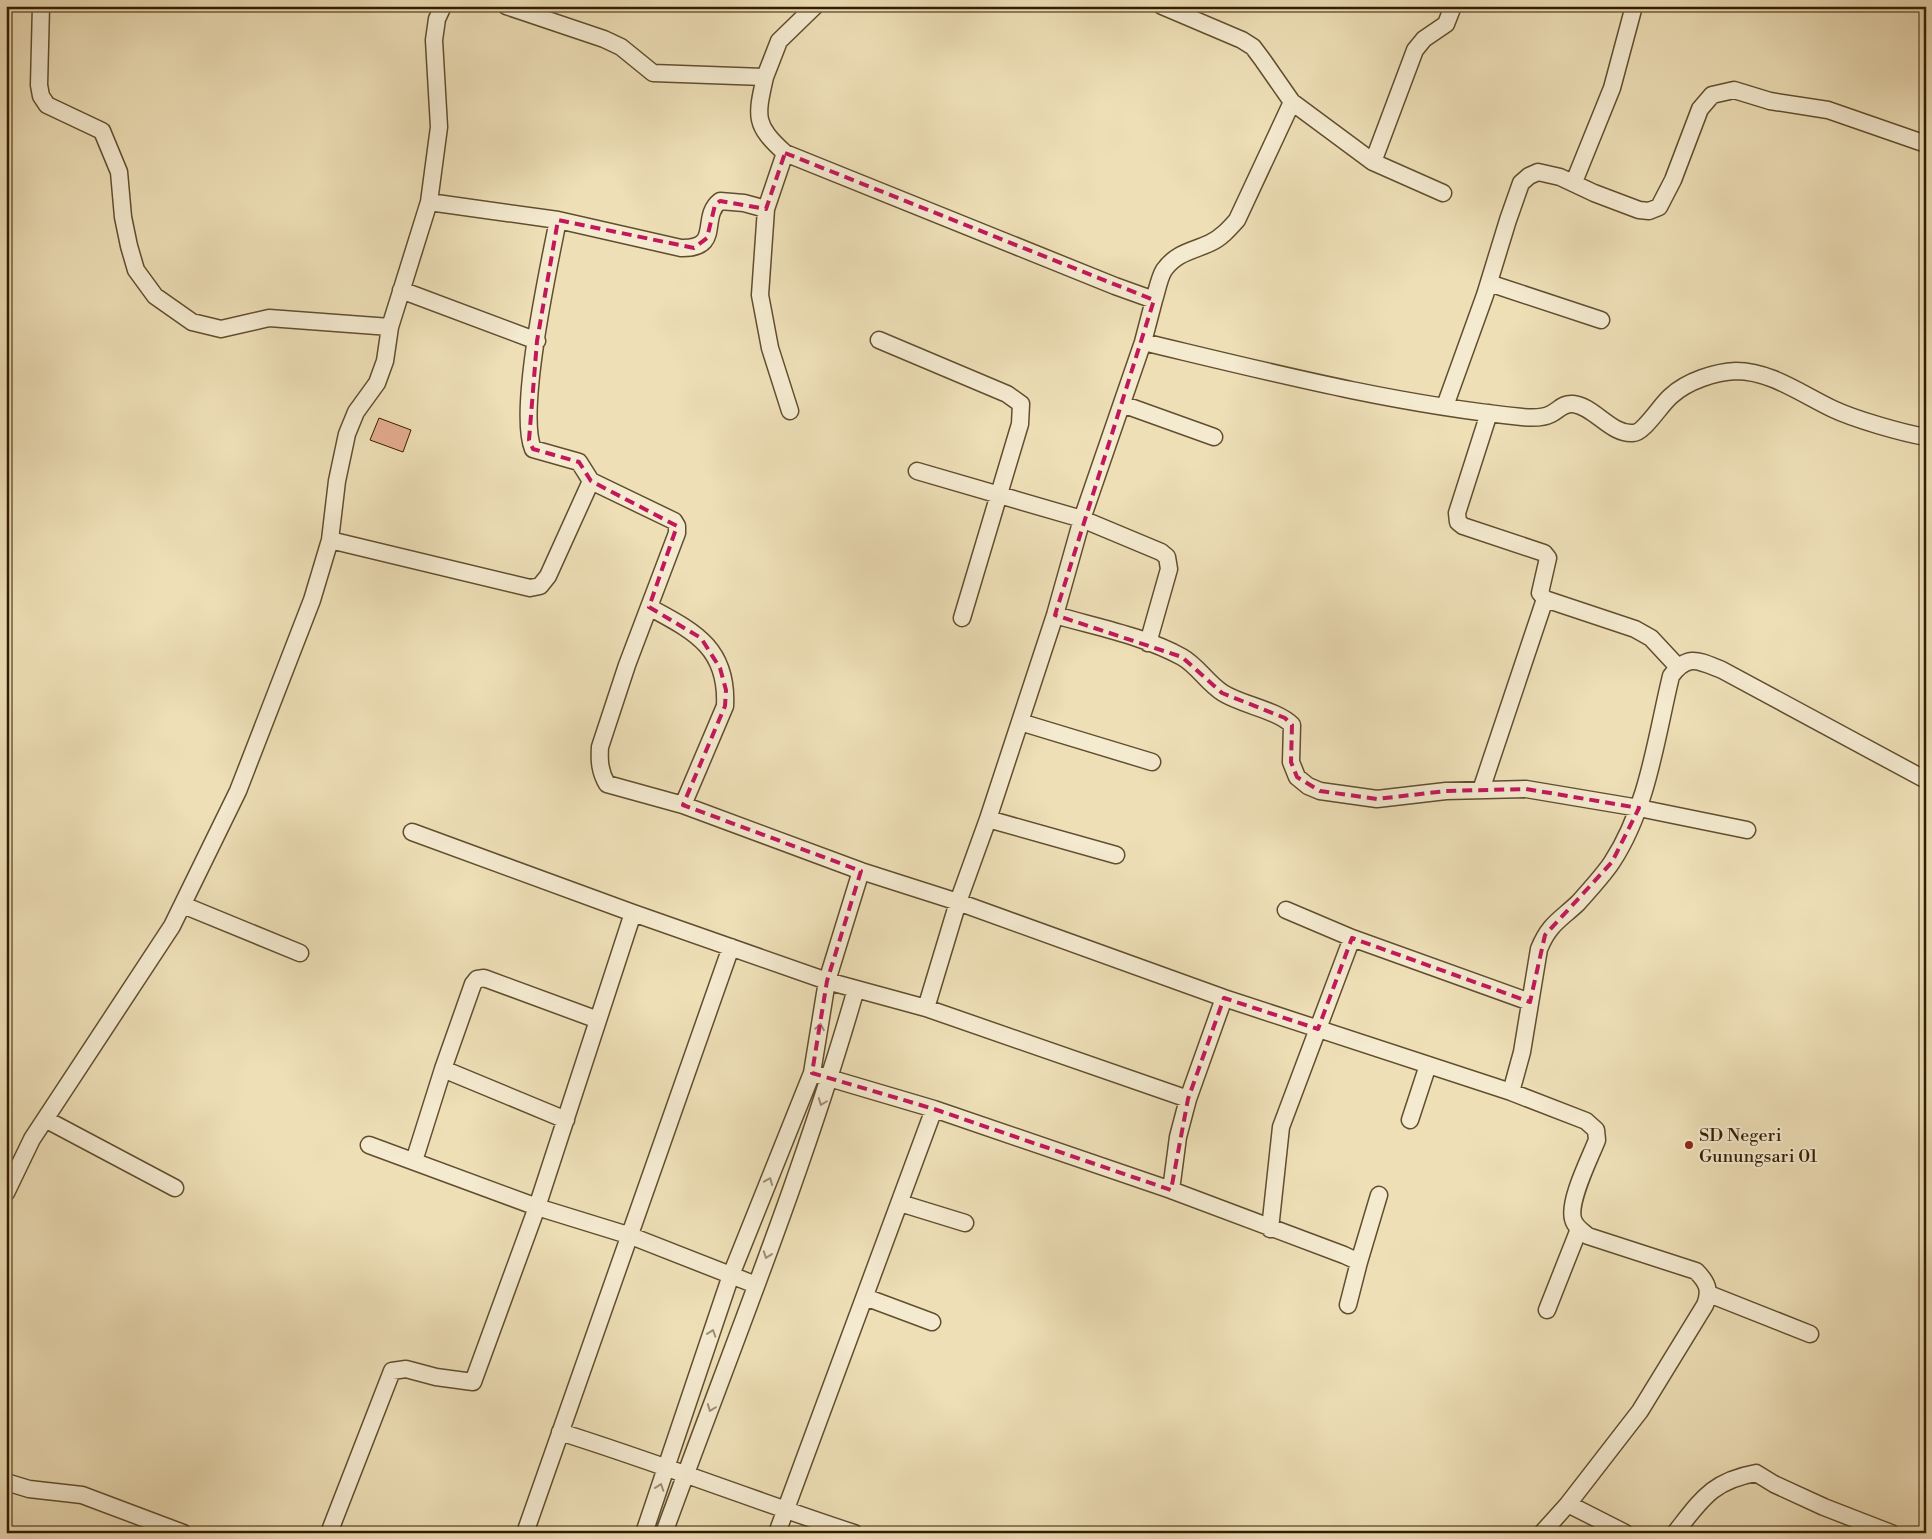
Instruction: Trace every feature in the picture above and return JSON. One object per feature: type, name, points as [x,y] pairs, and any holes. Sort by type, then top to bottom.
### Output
[{"type":"street","points":[[41,6],[39,85],[41,96],[46,105],[102,131],[119,172],[123,217],[136,270],[154,296],[192,322],[221,329],[269,318],[390,327]]},
{"type":"street","points":[[6,1193],[32,1140],[166,934],[182,905],[238,791],[312,600],[330,540],[337,481],[347,434],[356,412],[380,376],[386,362],[390,327],[429,202],[439,127],[434,40],[436,18],[443,6]]},
{"type":"street","points":[[506,6],[604,39],[621,47],[653,73],[765,78]]},
{"type":"street","points":[[815,6],[779,41],[765,78],[760,100],[762,127],[766,136],[785,153],[1154,300]]},
{"type":"street","points":[[1162,6],[1242,40],[1253,47],[1292,102],[1373,162],[1443,193]]},
{"type":"street","points":[[1373,162],[1416,50],[1424,40],[1446,24],[1453,6]]},
{"type":"street","points":[[1574,182],[1612,88],[1634,6]]},
{"type":"street","points":[[1445,406],[1522,183],[1529,176],[1538,172],[1574,182],[1594,194],[1639,210],[1649,211],[1659,206],[1673,180],[1700,109],[1712,95],[1725,90],[1734,90],[1770,101],[1828,110],[1926,144]]},
{"type":"street","points":[[926,1008],[958,902],[988,820],[1055,615],[1082,519],[1144,342],[1154,300],[1164,271],[1175,260],[1192,248],[1210,243],[1224,234],[1237,220],[1292,102]]},
{"type":"street","points":[[785,153],[766,209],[760,295],[770,348],[790,411]]},
{"type":"street","points":[[429,202],[558,220],[681,248],[694,248],[702,245],[707,238],[715,205],[720,201],[744,203],[766,209]]},
{"type":"street","points":[[558,220],[537,341],[531,387],[529,440],[533,449],[579,462],[592,482],[674,521],[677,526],[677,533],[648,607],[600,747],[599,761],[607,784],[683,805],[1224,998],[1511,1092],[1586,1121],[1596,1130],[1597,1140],[1574,1200],[1572,1217],[1579,1229],[1588,1236],[1696,1271],[1706,1281],[1709,1294],[1705,1305],[1640,1411],[1568,1504],[1542,1533]]},
{"type":"street","points":[[1488,283],[1601,320]]},
{"type":"street","points":[[401,290],[537,341]]},
{"type":"street","points":[[879,340],[1007,394],[1021,404],[1020,424],[962,618]]},
{"type":"street","points":[[1144,342],[1350,391],[1445,406],[1541,417],[1552,414],[1567,404],[1576,404],[1621,431],[1636,433],[1642,429],[1671,395],[1687,385],[1716,374],[1737,371],[1765,376],[1836,411],[1926,437]]},
{"type":"street","points":[[1122,404],[1214,437]]},
{"type":"street","points":[[1489,412],[1457,513],[1458,522],[1464,526],[1544,553],[1548,558],[1540,593],[1545,599],[1634,629],[1651,638],[1678,666]]},
{"type":"street","points":[[917,471],[1082,519],[1161,552],[1167,557],[1169,570],[1148,643]]},
{"type":"street","points":[[330,540],[530,588],[540,586],[548,576],[592,482]]},
{"type":"street","points":[[1481,790],[1545,599]]},
{"type":"street","points":[[648,607],[688,628],[701,638],[710,649],[720,668],[726,690],[725,706],[683,805]]},
{"type":"street","points":[[1055,615],[1148,643],[1182,657],[1222,693],[1259,710],[1285,718],[1292,725],[1291,762],[1297,776],[1308,786],[1320,791],[1377,799],[1446,791],[1526,789],[1639,808],[1747,830]]},
{"type":"street","points":[[1511,1092],[1539,949],[1553,923],[1578,902],[1612,862],[1639,808],[1671,676],[1678,666],[1687,661],[1698,661],[1722,670],[1926,780]]},
{"type":"street","points":[[1020,722],[1152,762]]},
{"type":"street","points":[[988,820],[1116,855]]},
{"type":"street","points":[[412,832],[633,913],[828,981],[926,1008],[1188,1099]]},
{"type":"street","points":[[644,1533],[731,1275],[812,1073],[828,981],[861,870]]},
{"type":"street","points":[[182,905],[300,952]]},
{"type":"street","points":[[1286,910],[1352,938],[1530,1002]]},
{"type":"street","points":[[329,1533],[392,1372],[406,1369],[436,1377],[473,1382],[537,1207],[633,913]]},
{"type":"street","points":[[1270,1229],[1281,1127],[1352,938]]},
{"type":"street","points":[[525,1533],[631,1236],[731,947]]},
{"type":"street","points":[[414,1161],[443,1069],[473,984],[477,979],[484,978],[598,1020]]},
{"type":"street","points":[[664,1533],[830,1080],[856,988]]},
{"type":"street","points":[[1171,1190],[1178,1137],[1188,1099],[1224,998]]},
{"type":"street","points":[[1410,1120],[1428,1065]]},
{"type":"street","points":[[443,1069],[566,1120]]},
{"type":"street","points":[[812,1073],[830,1080],[934,1109],[1171,1190],[1359,1262]]},
{"type":"street","points":[[776,1533],[866,1297],[934,1109]]},
{"type":"street","points":[[45,1119],[175,1188]]},
{"type":"street","points":[[369,1145],[537,1207],[631,1236],[756,1285]]},
{"type":"street","points":[[1348,1305],[1379,1195]]},
{"type":"street","points":[[900,1203],[965,1223]]},
{"type":"street","points":[[1548,1310],[1579,1229]]},
{"type":"street","points":[[1709,1294],[1810,1334]]},
{"type":"street","points":[[866,1297],[932,1322]]},
{"type":"street","points":[[560,1432],[667,1466],[784,1510],[854,1533]]},
{"type":"street","points":[[1675,1533],[1715,1487],[1740,1476],[1756,1472],[1774,1484],[1824,1507],[1891,1533]]},
{"type":"street","points":[[6,1482],[29,1489],[82,1495],[183,1533]]},
{"type":"street","points":[[1568,1504],[1625,1533]]},
{"type":"highlighted area","points":[[785,153],[1154,300],[1055,615],[1182,657],[1222,693],[1285,718],[1292,725],[1291,762],[1297,777],[1320,791],[1377,799],[1446,791],[1526,789],[1639,808],[1612,862],[1545,935],[1530,1002],[1352,938],[1318,1029],[1224,998],[1188,1099],[1171,1190],[934,1109],[812,1073],[827,981],[861,871],[683,805],[725,706],[726,690],[720,668],[701,638],[649,607],[677,526],[591,481],[579,462],[533,449],[529,440],[537,341],[558,220],[694,248],[707,238],[715,205],[720,201],[766,209]]},
{"type":"building","points":[[379,418],[411,430],[403,452],[370,440]]},
{"type":"place","name":"SD Negeri Gunungsari 01","points":[[1689,1145]]}]
